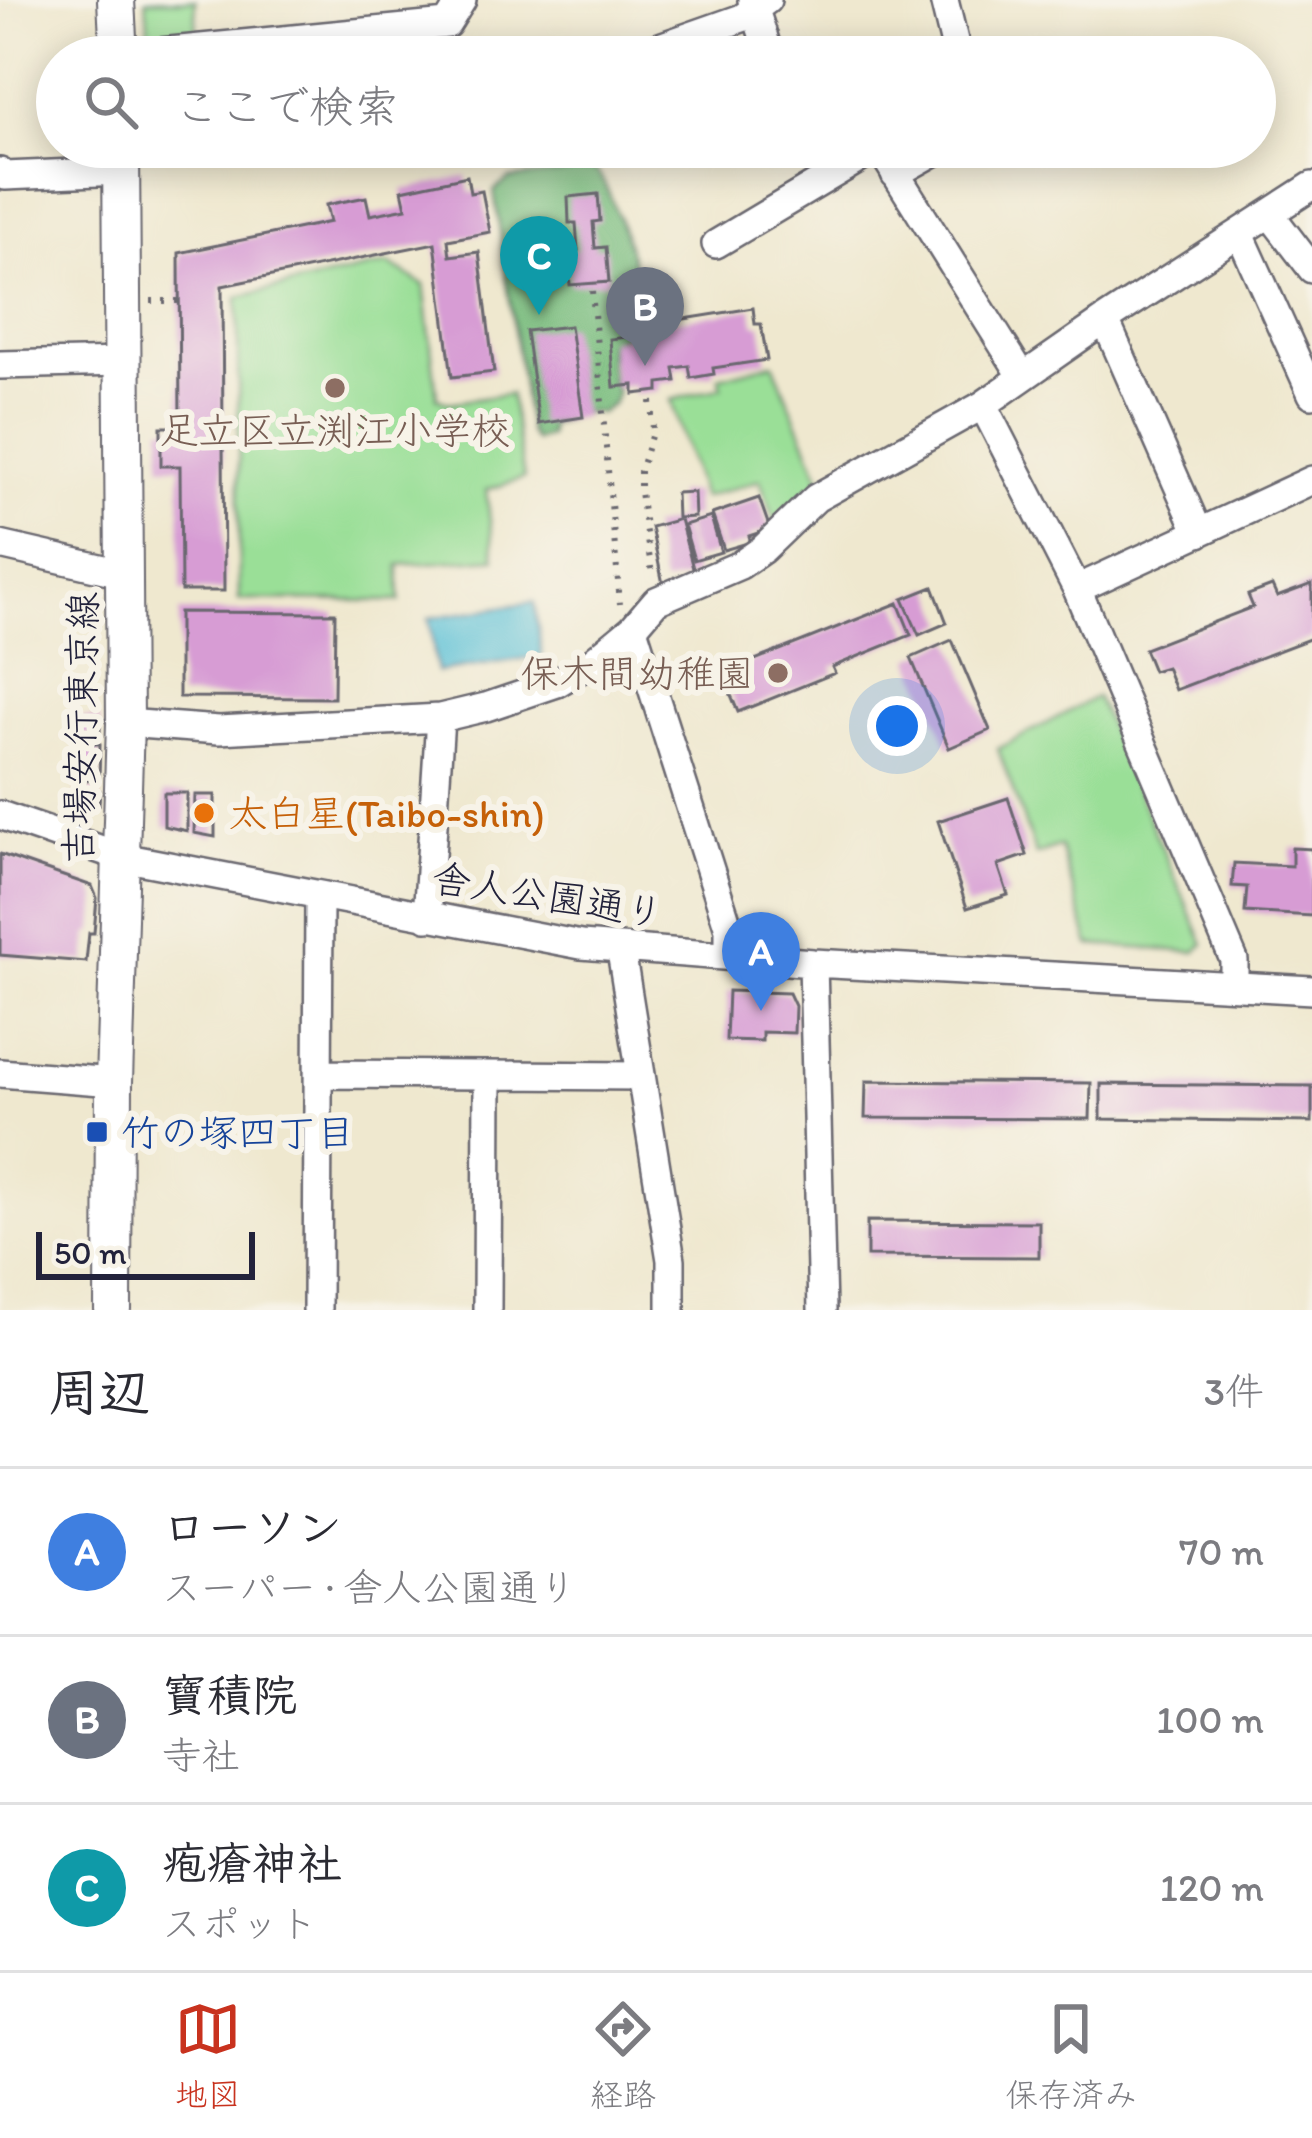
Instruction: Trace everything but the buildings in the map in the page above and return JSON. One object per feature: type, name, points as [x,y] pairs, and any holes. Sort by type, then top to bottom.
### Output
[{"type":"main road","points":[[116,0],[118,36]]},
{"type":"main road","name":"吉場安行東京線","points":[[113,1310],[125,723],[121,168]]},
{"type":"street","points":[[328,36],[447,24],[462,0]]},
{"type":"street","points":[[944,0],[953,36]]},
{"type":"street","points":[[691,36],[742,18],[758,3]]},
{"type":"street","points":[[758,3],[765,36]]},
{"type":"street","points":[[0,172],[5,176],[60,168]]},
{"type":"street","points":[[716,244],[844,168]]},
{"type":"street","points":[[892,168],[1023,376]]},
{"type":"street","points":[[895,173],[904,168]]},
{"type":"street","points":[[125,723],[219,730],[440,718],[557,683],[628,633],[656,601],[740,565],[763,550],[816,498],[982,405],[1312,186]]},
{"type":"street","points":[[1270,214],[1312,269]]},
{"type":"street","points":[[1240,234],[1312,394]]},
{"type":"street","points":[[1105,320],[1199,533]]},
{"type":"street","points":[[0,365],[122,362]]},
{"type":"street","points":[[982,405],[1077,589],[1234,960],[1234,985]]},
{"type":"street","points":[[1077,589],[1312,480]]},
{"type":"street","points":[[0,545],[125,574]]},
{"type":"street","points":[[628,633],[729,929],[729,956]]},
{"type":"street","points":[[428,917],[440,718]]},
{"type":"street","name":"舎人公園通り","points":[[0,815],[122,857],[621,951],[1312,990]]},
{"type":"street","points":[[317,1310],[319,897]]},
{"type":"street","points":[[621,951],[671,1260],[671,1310]]},
{"type":"street","points":[[813,963],[822,1310]]},
{"type":"street","points":[[0,1073],[115,1082]]},
{"type":"street","points":[[320,1074],[640,1076]]},
{"type":"street","points":[[487,1310],[488,1076]]},
{"type":"path","points":[[592,291],[628,633]]},
{"type":"path","points":[[147,301],[179,301]]},
{"type":"path","points":[[651,401],[652,430],[640,471],[640,492],[656,601]]},
{"type":"green space","points":[[146,0],[195,0],[197,36],[149,36]]},
{"type":"green space","points":[[595,169],[626,238],[639,311],[628,331],[608,343],[611,380],[617,392],[614,402],[601,413],[587,412],[549,425],[549,436],[535,441],[529,432],[494,191],[509,179]]},
{"type":"green space","points":[[388,264],[424,285],[437,398],[449,403],[510,394],[524,478],[486,490],[495,558],[399,565],[400,601],[239,600],[238,297]]},
{"type":"green space","points":[[773,363],[822,481],[776,524],[760,480],[702,498],[671,400],[722,387],[719,377]]},
{"type":"green space","points":[[1096,697],[1204,944],[1196,952],[1090,945],[1060,846],[1036,855],[998,749]]},
{"type":"water","points":[[534,602],[542,656],[437,672],[429,618]]},
{"type":"place","name":"疱瘡神社","points":[[539,315]]},
{"type":"place","name":"寶積院","points":[[645,366]]},
{"type":"place","name":"足立区立渕江小学校","points":[[335,388]]},
{"type":"place","name":"保木間幼稚園","points":[[778,673]]},
{"type":"place","name":"太白星(Taibo-shin)","points":[[204,813]]},
{"type":"place","name":"ローソン","points":[[761,1011]]},
{"type":"place","name":"竹の塚四丁目","points":[[97,1132]]}]
